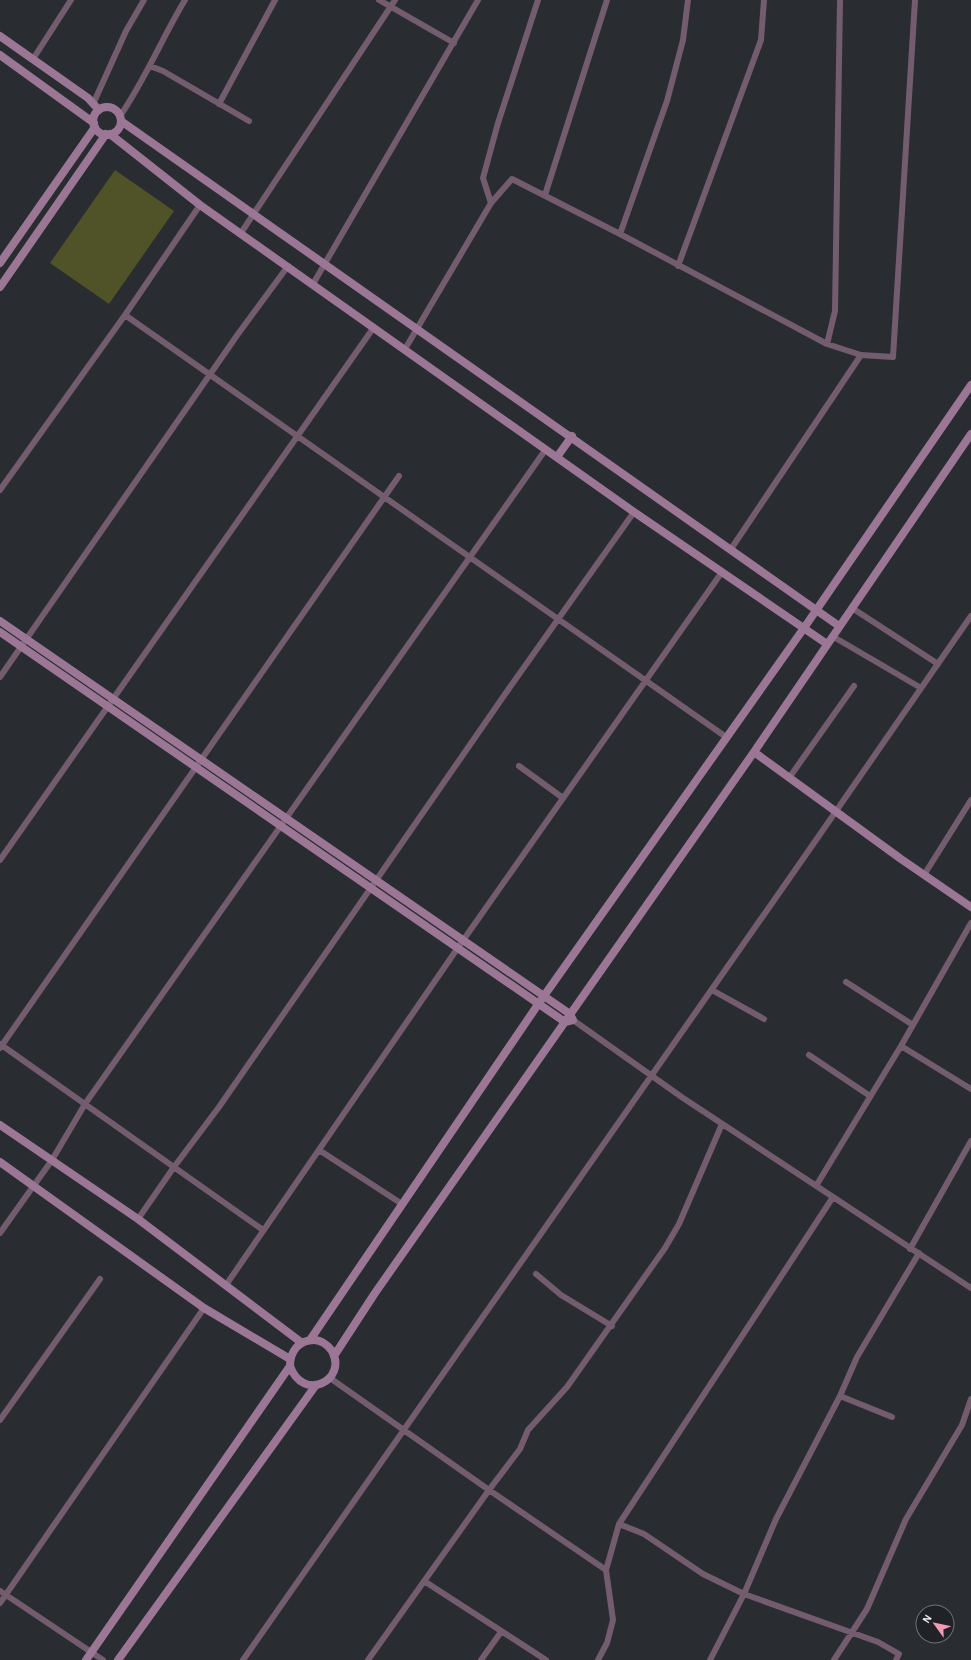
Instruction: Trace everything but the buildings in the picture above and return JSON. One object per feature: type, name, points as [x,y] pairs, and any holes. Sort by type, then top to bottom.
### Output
[{"type":"main road","points":[[0,36],[94,102],[99,110]]},
{"type":"main road","points":[[0,55],[94,125],[101,133],[108,134],[200,205],[314,284],[634,512],[827,644]]},
{"type":"main road","points":[[0,263],[94,125],[96,113],[99,110],[111,108],[120,118],[254,214],[572,436],[839,626]]},
{"type":"main road","points":[[0,287],[108,134],[118,129],[120,118]]},
{"type":"main road","points":[[86,1660],[290,1362],[292,1353],[306,1341],[402,1204],[539,1003],[804,628],[971,385]]},
{"type":"main road","points":[[0,1162],[204,1308],[290,1362],[293,1374],[299,1381],[307,1385],[316,1385],[330,1378],[334,1371],[334,1356],[375,1293],[754,752],[971,434]]},
{"type":"main road","points":[[557,457],[572,436]]},
{"type":"main road","points":[[0,622],[544,996],[569,1018]]},
{"type":"main road","points":[[0,632],[457,949],[539,1003],[569,1018]]},
{"type":"main road","points":[[754,752],[837,813],[971,907]]},
{"type":"main road","points":[[0,1125],[138,1219],[226,1286],[306,1341],[317,1340],[325,1343],[334,1356]]},
{"type":"main road","points":[[118,1660],[316,1385]]},
{"type":"street","points":[[33,59],[71,0]]},
{"type":"street","points":[[94,102],[126,31],[144,0]]},
{"type":"street","points":[[120,118],[150,66],[163,37],[185,0]]},
{"type":"street","points":[[219,104],[275,0]]},
{"type":"street","points":[[379,0],[454,43]]},
{"type":"street","points":[[241,233],[396,0]]},
{"type":"street","points":[[314,284],[478,0]]},
{"type":"street","points":[[491,203],[483,178],[498,123],[538,0]]},
{"type":"street","points":[[544,195],[607,0]]},
{"type":"street","points":[[620,234],[667,101],[683,40],[688,0]]},
{"type":"street","points":[[678,266],[761,40],[764,0]]},
{"type":"street","points":[[827,344],[835,311],[840,0]]},
{"type":"street","points":[[405,349],[491,203],[512,180],[620,234],[827,344],[861,355],[893,357],[915,0]]},
{"type":"street","points":[[150,66],[163,71],[249,121]]},
{"type":"street","points":[[0,490],[125,316],[200,205]]},
{"type":"street","points":[[0,677],[210,374],[288,266]]},
{"type":"street","points":[[125,316],[210,374],[384,498],[726,737]]},
{"type":"street","points":[[0,860],[374,327]]},
{"type":"street","points":[[731,549],[861,355]]},
{"type":"street","points":[[0,1233],[52,1160],[85,1104],[281,828],[546,449]]},
{"type":"street","points":[[263,1230],[1,1046],[399,476]]},
{"type":"street","points":[[138,1219],[174,1167],[219,1107],[369,888],[634,512]]},
{"type":"street","points":[[226,1286],[463,940],[722,572]]},
{"type":"street","points":[[852,608],[938,664]]},
{"type":"street","points":[[243,1660],[837,813],[971,616]]},
{"type":"street","points":[[832,636],[921,688]]},
{"type":"street","points":[[789,778],[854,686]]},
{"type":"street","points":[[519,766],[563,798]]},
{"type":"street","points":[[924,874],[971,800]]},
{"type":"street","points":[[816,1186],[901,1046],[971,923]]},
{"type":"street","points":[[846,982],[913,1025]]},
{"type":"street","points":[[712,990],[764,1019]]},
{"type":"street","points":[[569,1018],[722,1124],[971,1288]]},
{"type":"street","points":[[901,1046],[971,1089]]},
{"type":"street","points":[[809,1055],[870,1096]]},
{"type":"street","points":[[368,1660],[520,1449],[528,1430],[567,1387],[612,1326],[665,1248],[679,1224],[722,1124]]},
{"type":"street","points":[[910,1249],[971,1141]]},
{"type":"street","points":[[319,1150],[402,1204]]},
{"type":"street","points":[[598,1660],[607,1643],[613,1620],[606,1570],[619,1524],[834,1197]]},
{"type":"street","points":[[710,1660],[744,1594],[776,1519],[840,1396],[857,1357],[919,1253]]},
{"type":"street","points":[[536,1274],[561,1295],[612,1326]]},
{"type":"street","points":[[0,1420],[100,1279]]},
{"type":"street","points":[[0,1603],[3,1593],[204,1308]]},
{"type":"street","points":[[330,1378],[606,1570]]},
{"type":"street","points":[[840,1396],[892,1417]]},
{"type":"street","points":[[834,1660],[867,1609],[906,1519],[962,1425],[971,1399]]},
{"type":"street","points":[[619,1524],[644,1534],[703,1574],[744,1594],[852,1634],[878,1642],[899,1654],[896,1660]]},
{"type":"street","points":[[424,1581],[546,1660]]},
{"type":"street","points":[[3,1593],[103,1660]]},
{"type":"street","points":[[481,1660],[501,1632]]},
{"type":"green space","points":[[115,170],[174,211],[109,304],[50,263]]}]
